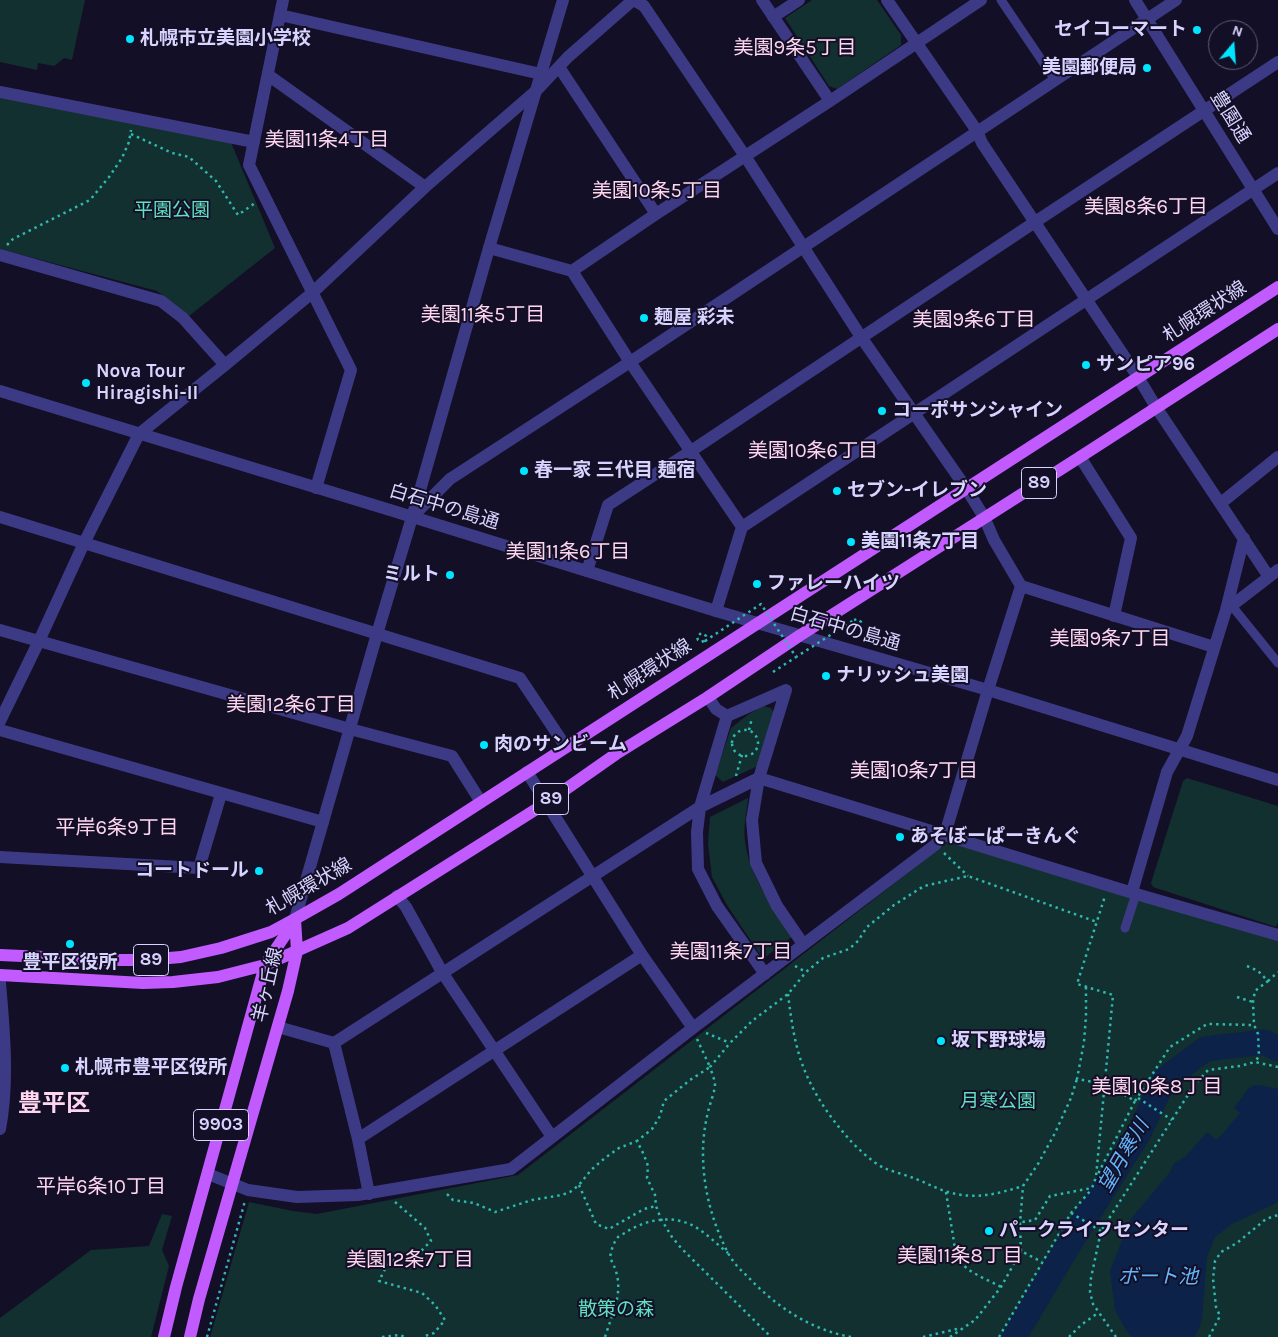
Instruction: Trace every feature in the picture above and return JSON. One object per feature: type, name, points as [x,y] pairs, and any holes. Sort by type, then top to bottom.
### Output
[{"type":"main road","name":"札幌環状線","points":[[0,955],[119,960],[181,957],[221,948],[271,932],[295,920],[339,894],[1278,287]]},
{"type":"main road","name":"89","points":[[0,975],[143,983],[218,977],[265,965],[348,928],[546,803],[616,754],[708,697],[799,636],[1278,329]]},
{"type":"main road","name":"羊ヶ丘線","points":[[190,1337],[199,1299],[288,991],[297,951],[295,920]]},
{"type":"main road","name":"羊ヶ丘線","points":[[164,1337],[176,1287],[265,965],[295,920]]},
{"type":"street","points":[[283,0],[249,165],[351,370],[316,488]]},
{"type":"street","points":[[295,920],[489,248],[563,0]]},
{"type":"street","points":[[0,721],[84,543],[139,434],[312,293],[425,187],[537,90],[568,57],[634,0],[644,6],[745,156],[862,337],[966,488],[984,517],[994,540],[1021,586],[1214,647]]},
{"type":"street","points":[[762,0],[830,102]]},
{"type":"street","points":[[773,17],[799,0]]},
{"type":"street","points":[[888,0],[977,131],[982,144],[1138,377],[1156,408],[1244,538],[1274,573],[1229,608]]},
{"type":"street","points":[[572,271],[656,214],[830,102],[981,0]]},
{"type":"street","name":"豊園通","points":[[1135,0],[1278,229]]},
{"type":"street","points":[[412,517],[450,479],[1176,0]]},
{"type":"street","points":[[280,15],[541,74]]},
{"type":"street","points":[[587,571],[608,505],[1278,62]]},
{"type":"street","points":[[559,67],[656,214]]},
{"type":"street","points":[[268,75],[425,187]]},
{"type":"street","points":[[0,92],[254,142]]},
{"type":"street","points":[[716,611],[742,527],[1278,173]]},
{"type":"street","points":[[489,248],[572,271],[630,362],[742,527]]},
{"type":"street","points":[[3,251],[161,301],[183,318],[225,365]]},
{"type":"street","name":"白石中の島通","points":[[0,391],[716,611],[988,690],[1278,780]]},
{"type":"street","points":[[1080,457],[1131,538],[1114,616]]},
{"type":"street","points":[[1221,504],[1278,457]]},
{"type":"street","points":[[0,517],[520,678],[566,747]]},
{"type":"street","points":[[1134,893],[1168,772],[1187,736],[1214,647],[1229,608],[1244,538]]},
{"type":"street","points":[[208,1174],[248,1190],[298,1197],[369,1194],[511,1170],[693,1028],[935,844],[944,834],[1021,586]]},
{"type":"street","points":[[0,630],[452,756],[481,802]]},
{"type":"street","points":[[726,716],[786,690],[759,778],[752,820],[756,863],[777,906],[803,944]]},
{"type":"street","points":[[708,697],[716,709],[726,716]]},
{"type":"street","points":[[726,716],[700,806],[697,832],[698,868],[717,906],[765,974]]},
{"type":"street","points":[[0,730],[324,822]]},
{"type":"street","points":[[527,772],[642,955],[693,1028]]},
{"type":"street","points":[[278,1027],[334,1043],[700,806],[759,778],[1278,935]]},
{"type":"street","points":[[0,857],[198,868],[221,794]]},
{"type":"street","points":[[397,896],[406,907],[442,972],[552,1137]]},
{"type":"street","points":[[358,1139],[642,955]]},
{"type":"street","points":[[0,983],[3,1075],[3,1112],[0,1129]]},
{"type":"street","points":[[334,1043],[358,1139],[369,1194]]},
{"type":"lane","points":[[1001,0],[1055,80]]},
{"type":"lane","points":[[1229,608],[1278,663]]},
{"type":"lane","points":[[1125,928],[1134,893]]},
{"type":"path","points":[[3,251],[13,239],[90,200],[110,177],[122,158],[131,134],[134,119]]},
{"type":"path","points":[[131,134],[172,153],[189,157],[216,181],[238,215],[256,202]]},
{"type":"path","points":[[705,641],[762,604],[796,657]]},
{"type":"path","points":[[773,672],[854,620],[858,619],[861,622],[857,628],[852,625]]},
{"type":"path","points":[[749,730],[758,739],[758,748],[751,754],[742,756],[735,751],[732,739],[737,732],[749,730]]},
{"type":"path","points":[[735,780],[742,756]]},
{"type":"path","points":[[935,844],[968,876],[1097,922]]},
{"type":"path","points":[[435,1182],[453,1200],[474,1203],[495,1212],[532,1200],[570,1192],[605,1158],[619,1148],[637,1142],[652,1129],[660,1116],[664,1101],[710,1067],[752,1021],[788,994],[806,972],[823,958],[848,949],[858,941],[867,927],[894,905],[924,886],[968,876]]},
{"type":"path","points":[[1096,1177],[1113,995],[1078,984],[1108,885]]},
{"type":"path","points":[[1246,966],[1258,971],[1268,981]]},
{"type":"path","points":[[1255,1062],[1259,1056],[1258,1034],[1254,1025],[1253,1002],[1255,992],[1278,972]]},
{"type":"path","points":[[950,1337],[975,1320],[1001,1287],[1021,1250],[1020,1223],[1023,1186],[1038,1164],[1071,1098],[1084,1042],[1086,987]]},
{"type":"path","points":[[788,994],[794,1035],[804,1070],[826,1111],[857,1148],[882,1167],[917,1179],[946,1192],[976,1196],[995,1194],[1023,1186]]},
{"type":"path","points":[[1237,997],[1253,1002]]},
{"type":"path","points":[[999,1337],[1071,1213],[1092,1188],[1136,1100],[1170,1047],[1207,1024],[1254,1025]]},
{"type":"path","points":[[693,1028],[730,1043]]},
{"type":"path","points":[[693,1028],[710,1067],[715,1085],[704,1136],[704,1178],[710,1208],[729,1254]]},
{"type":"path","points":[[1116,1337],[1093,1304],[1090,1292],[1091,1278],[1101,1231],[1192,1087],[1208,1070],[1255,1062],[1278,1067]]},
{"type":"path","points":[[1077,1078],[1105,1084],[1147,1104],[1172,1120]]},
{"type":"path","points":[[637,1142],[648,1166],[647,1178],[655,1195],[656,1206],[661,1219],[672,1237],[771,1337]]},
{"type":"path","points":[[579,1185],[596,1224],[609,1229],[644,1209],[656,1206]]},
{"type":"path","points":[[1016,1223],[1035,1220],[1050,1196],[1092,1188]]},
{"type":"path","points":[[208,1337],[248,1190]]},
{"type":"path","points":[[946,1192],[956,1255],[959,1262],[968,1270],[1001,1287]]},
{"type":"path","points":[[400,1206],[425,1228],[431,1241],[411,1258],[391,1261],[379,1281],[422,1293],[435,1305],[445,1320],[434,1333],[422,1337]]},
{"type":"path","points":[[1071,1213],[1101,1231]]},
{"type":"path","points":[[1209,1337],[1220,1316],[1216,1307],[1213,1279],[1215,1262],[1221,1252],[1266,1219],[1278,1215]]},
{"type":"path","points":[[605,1337],[619,1291],[619,1281],[610,1258],[612,1248],[618,1237],[633,1228],[661,1219],[684,1222],[696,1227],[729,1254],[742,1271],[772,1300],[793,1315],[818,1327],[851,1337]]},
{"type":"path","points":[[1021,1250],[1042,1262]]},
{"type":"path","points":[[1069,1337],[1099,1312]]},
{"type":"path","points":[[923,1337],[965,1327]]},
{"type":"path","points":[[382,1337],[399,1334],[406,1337]]},
{"type":"green space","points":[[0,0],[85,0],[72,60],[64,58],[54,66],[38,63],[37,70],[0,62]]},
{"type":"green space","points":[[812,0],[877,0],[901,35],[901,45],[837,89],[829,86],[785,18]]},
{"type":"green space","name":"平園公園","points":[[0,97],[230,140],[275,248],[189,316],[157,291],[0,249]]},
{"type":"green space","points":[[763,706],[771,708],[774,713],[758,766],[723,782],[715,775],[731,728]]},
{"type":"green space","points":[[1187,778],[1278,806],[1278,923],[1276,927],[1153,887],[1151,883],[1183,781]]},
{"type":"green space","points":[[748,798],[745,841],[752,868],[763,891],[793,936],[763,959],[727,905],[712,877],[708,844],[710,817]]},
{"type":"green space","name":"月寒公園","points":[[948,842],[1278,939],[1278,1337],[210,1337],[249,1202],[317,1214],[518,1175]]},
{"type":"green space","points":[[162,1214],[172,1216],[162,1250],[169,1266],[151,1337],[0,1337],[0,1318],[91,1250],[149,1246]]},
{"type":"water","name":"ボート池","points":[[1254,1085],[1278,1089],[1278,1202],[1232,1224],[1215,1237],[1207,1257],[1202,1319],[1194,1337],[1132,1337],[1127,1332],[1115,1310],[1110,1271],[1130,1220],[1170,1172],[1174,1163],[1185,1157],[1207,1132],[1217,1140],[1240,1113],[1234,1108],[1248,1089]]},
{"type":"waterway","name":"望月寒川","points":[[1014,1337],[1140,1131],[1164,1080],[1205,1049],[1264,1042],[1278,1049]]},
{"type":"place","name":"セイコーマート","points":[[1197,30]]},
{"type":"place","name":"札幌市立美園小学校","points":[[130,39]]},
{"type":"place","name":"美園郵便局","points":[[1147,68]]},
{"type":"place","name":"麺屋 彩未","points":[[644,318]]},
{"type":"place","name":"サンピア96","points":[[1086,365]]},
{"type":"place","name":"Nova Tour Hiragishi-II","points":[[86,383]]},
{"type":"place","name":"コーポサンシャイン","points":[[882,411]]},
{"type":"place","name":"春一家 三代目 麺宿","points":[[524,471]]},
{"type":"place","name":"セブン-イレブン","points":[[837,491]]},
{"type":"place","name":"美園11条7丁目","points":[[851,542]]},
{"type":"place","name":"ミルト","points":[[450,575]]},
{"type":"place","name":"ファレーハイツ","points":[[757,584]]},
{"type":"place","name":"ナリッシュ美園","points":[[826,676]]},
{"type":"place","name":"肉のサンビーム","points":[[484,745]]},
{"type":"place","name":"あそぼーぱーきんぐ","points":[[900,837]]},
{"type":"place","name":"コートドール","points":[[259,871]]},
{"type":"place","name":"豊平区役所","points":[[70,944]]},
{"type":"place","name":"坂下野球場","points":[[941,1041]]},
{"type":"place","name":"札幌市豊平区役所","points":[[65,1068]]},
{"type":"place","name":"パークライフセンター","points":[[989,1231]]},
{"type":"district","name":"美園9条5丁目","points":[[795,48]]},
{"type":"district","name":"美園11条4丁目","points":[[327,140]]},
{"type":"district","name":"美園10条5丁目","points":[[657,191]]},
{"type":"district","name":"美園8条6丁目","points":[[1146,207]]},
{"type":"district","name":"美園11条5丁目","points":[[483,315]]},
{"type":"district","name":"美園9条6丁目","points":[[974,320]]},
{"type":"district","name":"美園10条6丁目","points":[[813,451]]},
{"type":"district","name":"美園11条6丁目","points":[[568,552]]},
{"type":"district","name":"美園9条7丁目","points":[[1110,639]]},
{"type":"district","name":"美園12条6丁目","points":[[291,705]]},
{"type":"district","name":"美園10条7丁目","points":[[914,771]]},
{"type":"district","name":"平岸6条9丁目","points":[[117,828]]},
{"type":"district","name":"美園11条7丁目","points":[[731,952]]},
{"type":"district","name":"美園10条8丁目","points":[[1157,1087]]},
{"type":"district","name":"豊平区","points":[[54,1104]]},
{"type":"district","name":"平岸6条10丁目","points":[[101,1187]]},
{"type":"district","name":"美園11条8丁目","points":[[960,1256]]},
{"type":"district","name":"美園12条7丁目","points":[[410,1260]]},
{"type":"park label","name":"散策の森","points":[[616,1310]]}]
